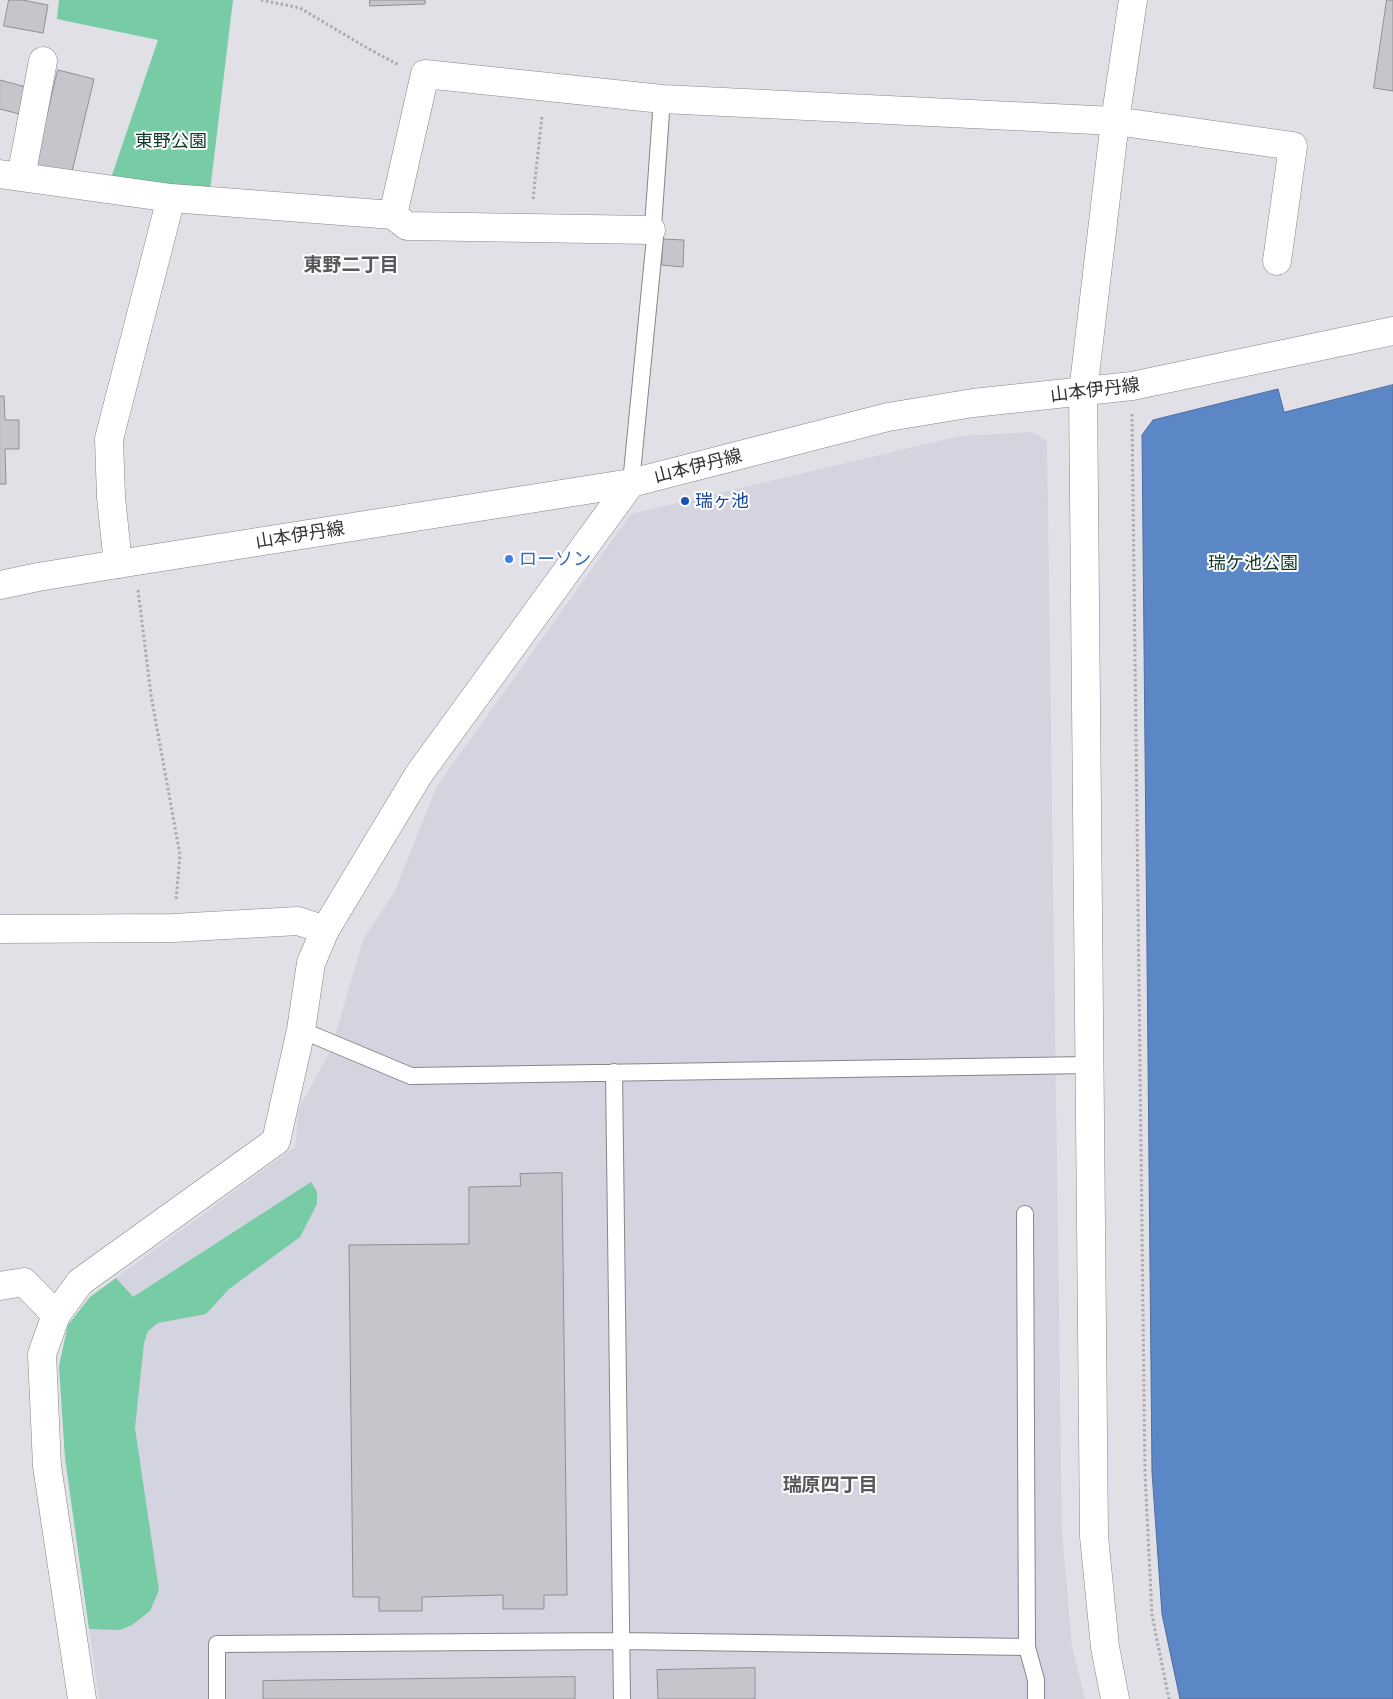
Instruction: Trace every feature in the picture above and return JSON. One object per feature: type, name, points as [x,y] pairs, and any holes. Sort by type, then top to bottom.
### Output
[{"type":"street","points":[[1115,1699],[1105,1647],[1094,1536],[1083,392],[1114,122],[1133,0]]},
{"type":"street","points":[[43,62],[11,176],[171,198],[393,215],[407,226],[651,230]]},
{"type":"street","points":[[393,215],[425,74],[662,99],[1114,122],[1293,146],[1277,261]]},
{"type":"street","points":[[126,562],[111,497],[109,440],[171,198]]},
{"type":"street","name":"山本伊丹線","points":[[0,585],[126,562],[631,483],[888,418],[973,403],[1132,386],[1393,330]]},
{"type":"street","points":[[82,1699],[48,1466],[42,1354],[56,1315],[80,1282],[276,1141],[301,1030],[312,963],[325,930],[420,774],[631,483]]},
{"type":"street","points":[[0,928],[173,928],[298,921],[325,930]]},
{"type":"street","points":[[0,1286],[24,1282],[56,1315]]},
{"type":"lane","points":[[631,483],[655,237],[651,230],[653,226],[662,99]]},
{"type":"lane","points":[[301,1030],[411,1076],[1090,1065]]},
{"type":"lane","points":[[614,1072],[622,1699]]},
{"type":"lane","points":[[1025,1214],[1026,1647],[1036,1680],[1036,1699]]},
{"type":"lane","points":[[217,1699],[217,1644],[621,1642],[1026,1647]]},
{"type":"path","points":[[261,0],[300,8],[393,63],[425,74]]},
{"type":"path","points":[[530,227],[545,87]]},
{"type":"path","points":[[1132,386],[1145,1474],[1152,1615],[1169,1699]]},
{"type":"path","points":[[126,562],[180,856],[173,928]]},
{"type":"shaded area","points":[[1032,432],[1047,441],[1062,1531],[1072,1647],[1085,1699],[99,1699],[65,1458],[59,1366],[68,1325],[90,1297],[295,1147],[299,1108],[333,1043],[363,940],[395,891],[437,786],[631,514],[960,436]]},
{"type":"green space","name":"東野公園","points":[[59,0],[233,0],[210,191],[111,178],[158,40],[57,19]]},
{"type":"green space","points":[[311,1182],[317,1192],[317,1204],[300,1237],[229,1289],[206,1314],[158,1323],[148,1331],[144,1343],[135,1428],[159,1590],[150,1611],[132,1625],[120,1630],[89,1629],[65,1458],[59,1366],[68,1325],[90,1297],[116,1278],[133,1297]]},
{"type":"water","name":"瑞ケ池公園","points":[[1393,385],[1393,1699],[1180,1699],[1162,1614],[1152,1472],[1142,435],[1153,420],[1278,389],[1284,412]]},
{"type":"building","points":[[9,0],[22,0],[48,5],[43,33],[4,26]]},
{"type":"building","points":[[370,0],[425,0],[425,4],[370,6]]},
{"type":"building","points":[[1387,0],[1393,0],[1393,91],[1374,88]]},
{"type":"building","points":[[58,70],[94,79],[71,176],[35,168]]},
{"type":"building","points":[[0,80],[26,87],[19,114],[0,109]]},
{"type":"building","points":[[663,239],[684,240],[683,267],[662,265]]},
{"type":"building","points":[[0,396],[4,396],[5,420],[19,420],[19,449],[5,449],[6,484],[0,484]]},
{"type":"building","points":[[562,1173],[567,1595],[544,1595],[544,1609],[503,1609],[503,1595],[422,1597],[422,1611],[379,1611],[379,1597],[353,1597],[349,1245],[469,1244],[469,1187],[521,1186],[520,1174]]},
{"type":"building","points":[[755,1668],[755,1699],[658,1699],[657,1670]]},
{"type":"building","points":[[575,1677],[575,1699],[263,1699],[263,1681]]},
{"type":"place","name":"瑞ヶ池","points":[[685,501]]},
{"type":"place","name":"ローソン","points":[[509,559]]},
{"type":"district","name":"東野二丁目","points":[[351,265]]},
{"type":"district","name":"瑞原四丁目","points":[[830,1485]]}]
